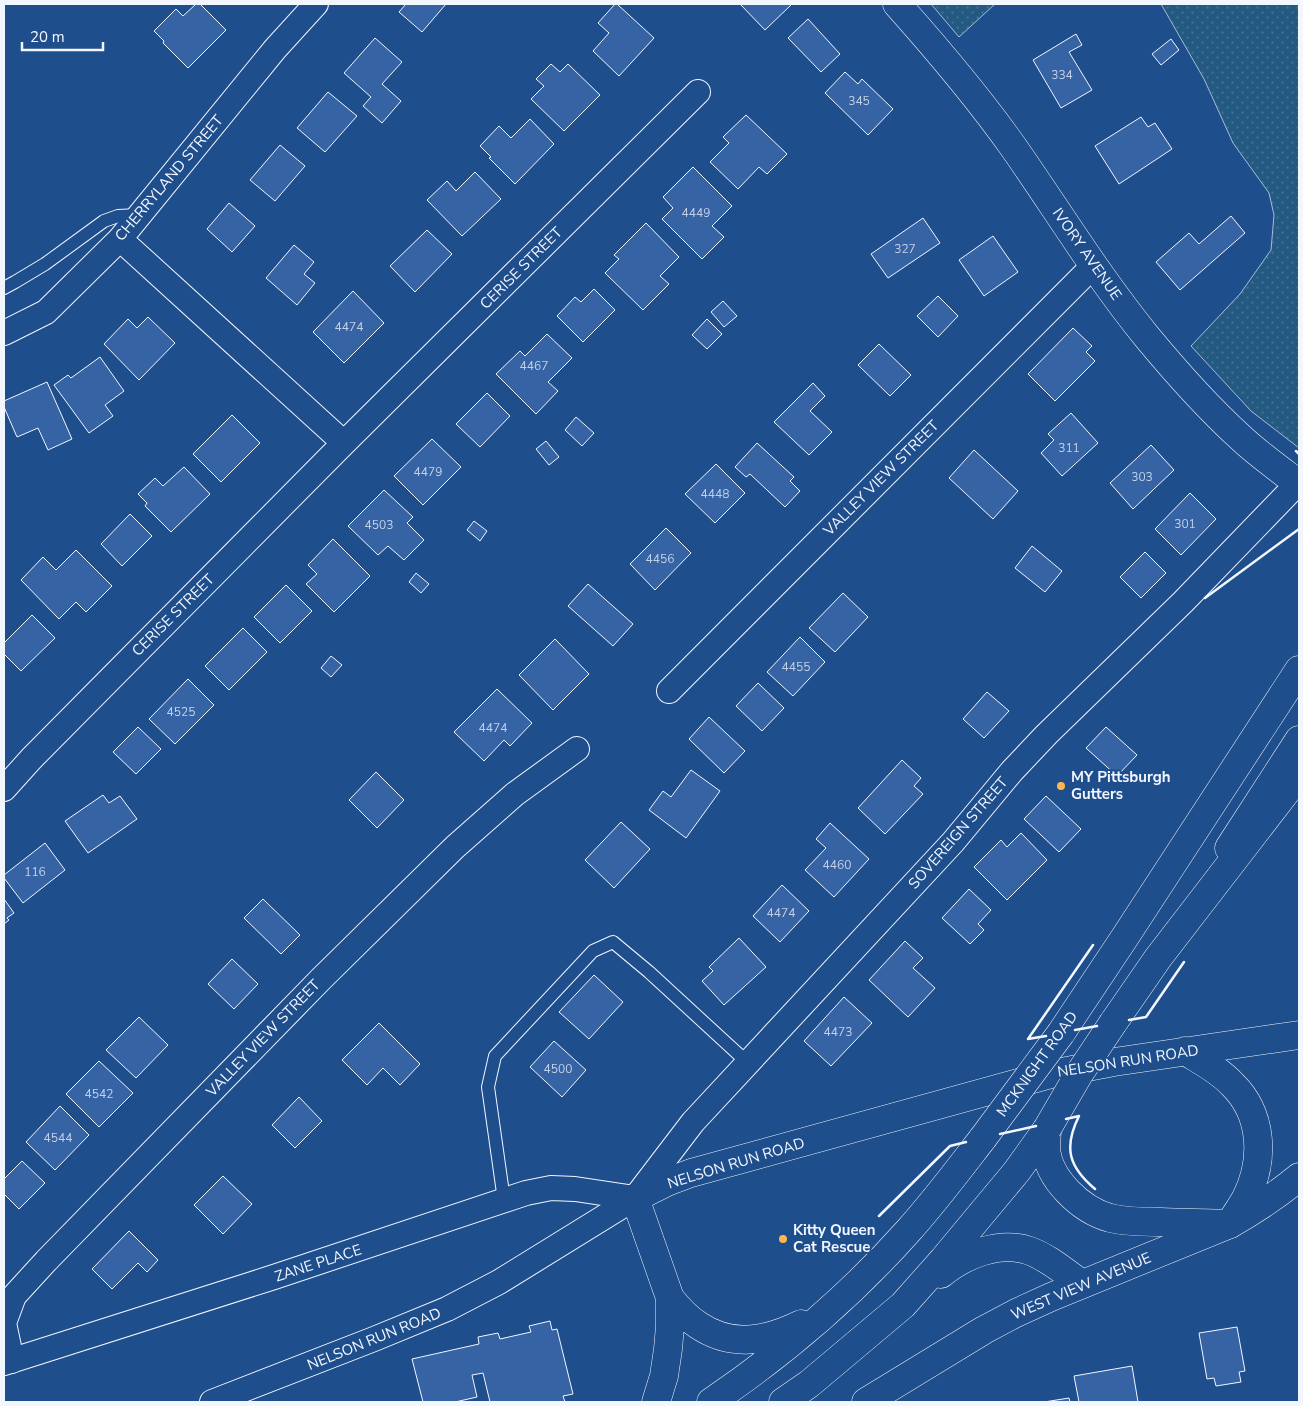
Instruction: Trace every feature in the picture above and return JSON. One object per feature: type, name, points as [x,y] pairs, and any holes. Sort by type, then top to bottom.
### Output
[{"type":"main road","name":"IVORY AVENUE","points":[[897,4],[941,53],[1013,146],[1094,265],[1147,337],[1193,391],[1240,437],[1299,483]]},
{"type":"main road","name":"MCKNIGHT ROAD","points":[[711,1402],[734,1387],[825,1313],[909,1231],[946,1186],[1061,1033],[1126,937],[1299,670]]},
{"type":"main road","points":[[903,1305],[1017,1171],[1047,1129],[1079,1074],[1158,958],[1299,740]]},
{"type":"main road","points":[[1158,958],[1299,775]]},
{"type":"main road","name":"NELSON RUN ROAD","points":[[635,1198],[667,1182],[691,1174],[1051,1074],[1114,1062],[1299,1035]]},
{"type":"main road","points":[[1047,1129],[1046,1148],[1051,1167],[1063,1186],[1076,1200],[1093,1211],[1109,1218],[1128,1221],[1230,1224],[1246,1197],[1254,1177],[1258,1157],[1258,1137],[1254,1118],[1245,1099],[1232,1084],[1185,1051]]},
{"type":"main road","name":"WEST VIEW AVENUE","points":[[866,1402],[984,1330],[1042,1301],[1230,1224],[1254,1211],[1299,1177]]},
{"type":"main road","points":[[635,1198],[670,1298],[668,1349],[664,1376],[656,1402]]},
{"type":"main road","points":[[783,1402],[809,1384],[953,1264],[974,1255],[993,1249],[1011,1248],[1029,1251],[1045,1259],[1082,1284]]},
{"type":"main road","points":[[670,1298],[697,1325],[730,1339],[748,1340],[768,1337],[825,1313]]},
{"type":"street","name":"CHERRYLAND STREET","points":[[4,333],[46,312],[120,239],[275,49],[316,4]]},
{"type":"street","name":"CERISE STREET","points":[[4,788],[344,443],[698,92]]},
{"type":"street","points":[[120,239],[344,443]]},
{"type":"street","name":"VALLEY VIEW STREET","points":[[669,691],[1094,265]]},
{"type":"street","name":"SOVEREIGN STREET","points":[[635,1198],[693,1122],[946,849],[1047,734],[1183,602],[1299,483]]},
{"type":"street","name":"VALLEY VIEW STREET","points":[[8,1362],[4,1323],[14,1296],[321,979],[455,847],[515,794],[577,749]]},
{"type":"street","name":"ZANE PLACE","points":[[8,1362],[274,1277],[526,1193],[551,1188],[575,1189],[635,1198]]},
{"type":"street","name":"NELSON RUN ROAD","points":[[212,1402],[374,1340],[447,1309],[499,1282],[635,1198]]},
{"type":"lane","points":[[4,288],[45,264],[104,221],[118,216],[139,215]]},
{"type":"lane","points":[[504,1200],[488,1087],[495,1056],[593,951],[613,942],[649,972],[748,1063]]},
{"type":"shaded area","points":[[931,4],[995,4],[959,37]]},
{"type":"shaded area","points":[[1161,4],[1299,4],[1299,448],[1251,411],[1191,346],[1240,294],[1271,250],[1274,215],[1269,193],[1233,143],[1204,79]]},
{"type":"building","points":[[196,4],[200,4],[226,30],[188,68],[154,31],[176,9],[183,16]]},
{"type":"building","points":[[406,4],[446,4],[422,32],[399,12]]},
{"type":"building","points":[[615,4],[654,38],[619,76],[593,51],[609,33],[598,23]]},
{"type":"building","points":[[740,4],[792,4],[765,30]]},
{"type":"building","points":[[808,19],[840,54],[821,72],[788,38]]},
{"type":"building","points":[[1076,34],[1082,45],[1069,52],[1092,90],[1061,108],[1033,60]]},
{"type":"building","points":[[375,38],[402,62],[382,84],[401,101],[382,123],[363,106],[371,97],[344,73]]},
{"type":"building","points":[[1171,39],[1179,50],[1161,65],[1152,54]]},
{"type":"building","points":[[551,64],[560,72],[568,64],[600,95],[564,131],[531,99],[544,86],[536,79]]},
{"type":"building","points":[[845,72],[858,84],[862,79],[893,109],[868,135],[825,93]]},
{"type":"building","points":[[328,92],[357,116],[325,152],[297,128]]},
{"type":"building","points":[[746,115],[787,154],[767,174],[759,167],[738,189],[710,162],[729,143],[723,137]]},
{"type":"building","points":[[1141,117],[1148,127],[1155,123],[1172,149],[1119,184],[1095,146]]},
{"type":"building","points":[[530,119],[554,144],[515,184],[489,158],[491,157],[480,146],[499,126],[511,138]]},
{"type":"building","points":[[280,145],[305,166],[275,201],[250,180]]},
{"type":"building","points":[[693,167],[732,206],[712,226],[724,237],[702,259],[662,219],[673,208],[663,197]]},
{"type":"building","points":[[475,172],[501,199],[462,236],[427,200],[447,181],[456,191]]},
{"type":"building","points":[[229,203],[255,226],[232,252],[207,229]]},
{"type":"building","points":[[1231,216],[1245,233],[1180,290],[1156,262],[1189,233],[1199,244]]},
{"type":"building","points":[[923,218],[940,243],[888,278],[871,254]]},
{"type":"building","points":[[646,223],[679,257],[660,276],[669,284],[643,310],[605,273],[619,259],[614,255]]},
{"type":"building","points":[[427,230],[452,254],[415,292],[390,266]]},
{"type":"building","points":[[993,236],[1018,272],[984,296],[959,260]]},
{"type":"building","points":[[294,245],[314,262],[304,274],[315,283],[297,305],[266,278]]},
{"type":"building","points":[[594,289],[615,310],[583,342],[557,316],[575,297],[581,302]]},
{"type":"building","points":[[353,291],[384,323],[344,363],[313,332]]},
{"type":"building","points":[[938,296],[958,316],[938,337],[917,316]]},
{"type":"building","points":[[723,301],[737,316],[724,327],[711,312]]},
{"type":"building","points":[[148,317],[175,343],[139,380],[104,344],[128,319],[137,328]]},
{"type":"building","points":[[707,319],[722,334],[707,349],[692,335]]},
{"type":"building","points":[[1073,328],[1092,346],[1086,352],[1095,361],[1055,401],[1028,374]]},
{"type":"building","points":[[547,334],[572,358],[548,382],[558,391],[536,414],[496,374],[520,351],[525,356]]},
{"type":"building","points":[[879,344],[911,375],[890,396],[858,365]]},
{"type":"building","points":[[100,357],[124,391],[105,405],[113,416],[89,433],[54,385],[68,375],[71,378]]},
{"type":"building","points":[[47,382],[72,439],[48,450],[38,428],[17,437],[4,407],[4,401]]},
{"type":"building","points":[[813,383],[825,396],[810,411],[832,432],[809,455],[774,422]]},
{"type":"building","points":[[487,393],[510,416],[480,447],[456,424]]},
{"type":"building","points":[[1071,413],[1098,443],[1062,476],[1041,453],[1054,440],[1048,434]]},
{"type":"building","points":[[232,415],[260,443],[221,482],[193,454]]},
{"type":"building","points":[[576,417],[594,433],[582,446],[565,430]]},
{"type":"building","points":[[432,439],[461,467],[423,505],[394,476]]},
{"type":"building","points":[[546,441],[559,457],[549,465],[536,449]]},
{"type":"building","points":[[757,443],[794,477],[790,481],[800,491],[785,507],[750,474],[746,477],[735,467]]},
{"type":"building","points":[[1151,445],[1174,470],[1133,509],[1110,483]]},
{"type":"building","points":[[974,450],[1018,491],[993,519],[949,478]]},
{"type":"building","points":[[716,464],[745,493],[715,523],[685,494]]},
{"type":"building","points":[[184,467],[210,494],[171,532],[145,506],[147,503],[138,494],[155,478],[163,486]]},
{"type":"building","points":[[384,490],[413,517],[407,523],[424,540],[404,560],[388,546],[378,555],[348,526]]},
{"type":"building","points":[[1190,493],[1216,519],[1181,555],[1155,529]]},
{"type":"building","points":[[130,514],[152,536],[122,566],[101,544]]},
{"type":"building","points":[[474,521],[487,531],[480,541],[467,530]]},
{"type":"building","points":[[666,528],[691,553],[655,590],[630,564]]},
{"type":"building","points":[[333,539],[370,576],[334,612],[306,584],[317,574],[308,565]]},
{"type":"building","points":[[1032,546],[1062,571],[1045,592],[1015,568]]},
{"type":"building","points":[[76,550],[112,586],[86,612],[76,602],[59,619],[21,580],[43,557],[56,570]]},
{"type":"building","points":[[1145,552],[1166,573],[1141,598],[1120,577]]},
{"type":"building","points":[[416,573],[429,584],[421,593],[409,582]]},
{"type":"building","points":[[588,584],[633,624],[613,646],[568,606]]},
{"type":"building","points":[[286,585],[312,611],[280,643],[254,617]]},
{"type":"building","points":[[843,593],[868,617],[835,652],[809,628]]},
{"type":"building","points":[[32,615],[55,638],[21,671],[4,654],[4,643]]},
{"type":"building","points":[[243,628],[267,652],[229,690],[205,666]]},
{"type":"building","points":[[800,637],[825,662],[793,696],[767,672]]},
{"type":"building","points":[[555,639],[589,674],[553,710],[519,675]]},
{"type":"building","points":[[331,656],[342,665],[331,677],[321,668]]},
{"type":"building","points":[[188,679],[214,705],[175,744],[149,719]]},
{"type":"building","points":[[758,683],[784,708],[762,731],[736,706]]},
{"type":"building","points":[[497,689],[532,723],[510,746],[504,740],[484,761],[454,732]]},
{"type":"building","points":[[987,692],[1009,711],[984,738],[963,719]]},
{"type":"building","points":[[709,717],[745,751],[724,773],[689,739]]},
{"type":"building","points":[[138,727],[161,749],[136,774],[113,752]]},
{"type":"building","points":[[1106,727],[1137,755],[1117,776],[1086,748]]},
{"type":"building","points":[[902,760],[921,778],[914,786],[923,794],[885,834],[858,808]]},
{"type":"building","points":[[691,770],[720,791],[686,838],[649,810],[663,791],[671,797]]},
{"type":"building","points":[[376,772],[404,800],[377,828],[349,800]]},
{"type":"building","points":[[103,795],[109,803],[120,796],[137,819],[88,853],[65,821]]},
{"type":"building","points":[[1046,796],[1081,829],[1059,852],[1024,819]]},
{"type":"building","points":[[621,822],[650,849],[614,888],[585,860]]},
{"type":"building","points":[[830,823],[869,859],[834,897],[805,870],[826,848],[816,839]]},
{"type":"building","points":[[1021,833],[1047,860],[1007,900],[974,867],[1001,840],[1007,847]]},
{"type":"building","points":[[45,843],[65,870],[23,903],[4,878],[4,875]]},
{"type":"building","points":[[782,885],[809,911],[780,942],[753,916]]},
{"type":"building","points":[[969,889],[991,910],[978,924],[984,930],[970,944],[942,918]]},
{"type":"building","points":[[4,899],[14,913],[7,918],[9,920],[4,924]]},
{"type":"building","points":[[263,899],[300,935],[281,954],[244,918]]},
{"type":"building","points":[[739,938],[766,967],[724,1005],[702,981],[713,971],[709,967]]},
{"type":"building","points":[[905,941],[923,958],[913,968],[935,988],[908,1017],[869,980]]},
{"type":"building","points":[[232,959],[258,984],[234,1009],[208,984]]},
{"type":"building","points":[[594,975],[623,1002],[589,1039],[559,1012]]},
{"type":"building","points":[[844,997],[872,1023],[831,1066],[804,1041]]},
{"type":"building","points":[[139,1017],[168,1045],[136,1078],[106,1050]]},
{"type":"building","points":[[379,1023],[420,1064],[400,1085],[383,1068],[367,1085],[342,1060]]},
{"type":"building","points":[[554,1041],[586,1070],[562,1097],[530,1067]]},
{"type":"building","points":[[99,1061],[133,1093],[99,1127],[66,1094]]},
{"type":"building","points":[[299,1097],[322,1121],[295,1148],[272,1125]]},
{"type":"building","points":[[60,1106],[89,1135],[55,1170],[26,1142]]},
{"type":"building","points":[[22,1161],[45,1183],[19,1209],[4,1194],[4,1179]]},
{"type":"building","points":[[223,1176],[252,1204],[223,1234],[194,1205]]},
{"type":"building","points":[[129,1231],[158,1260],[147,1272],[138,1263],[112,1289],[92,1269]]},
{"type":"building","points":[[550,1321],[552,1330],[557,1329],[573,1394],[563,1396],[565,1402],[490,1402],[483,1373],[472,1375],[477,1397],[455,1402],[423,1402],[412,1359],[479,1344],[478,1337],[498,1333],[500,1339],[531,1332],[529,1326]]},
{"type":"building","points":[[1237,1327],[1245,1371],[1239,1372],[1241,1382],[1216,1386],[1214,1378],[1207,1379],[1199,1333]]},
{"type":"building","points":[[1132,1366],[1138,1402],[1079,1402],[1074,1376]]},
{"type":"building","points":[[1069,1398],[1070,1402],[1044,1402]]},
{"type":"wall","points":[[1296,451],[1299,454]]},
{"type":"wall","points":[[1205,598],[1299,529]]},
{"type":"wall","points":[[1046,1036],[1028,1039],[1093,945]]},
{"type":"wall","points":[[1129,1020],[1146,1017],[1184,962]]},
{"type":"wall","points":[[1075,1030],[1097,1026]]},
{"type":"wall","points":[[1066,1119],[1079,1116],[1071,1138],[1071,1156],[1079,1173],[1095,1189]]},
{"type":"wall","points":[[1000,1134],[1036,1126]]},
{"type":"wall","points":[[879,1216],[950,1146],[966,1142]]},
{"type":"place","name":"MY Pittsburgh Gutters","points":[[1061,786]]},
{"type":"place","name":"Kitty Queen Cat Rescue","points":[[783,1239]]}]
